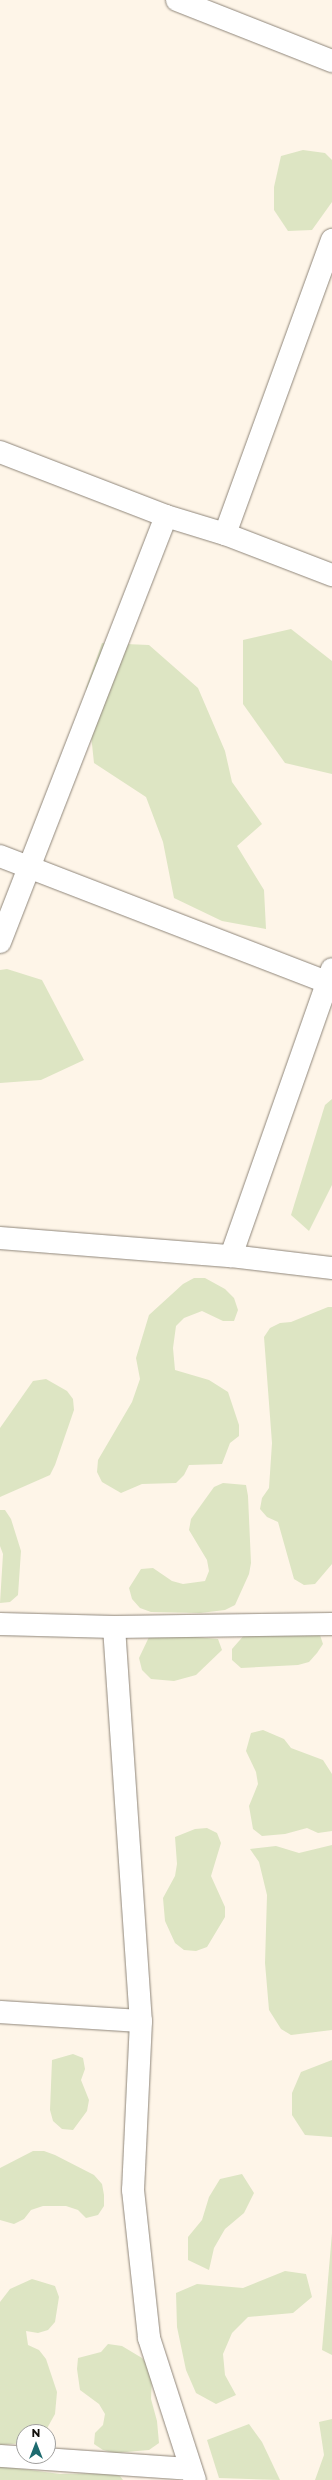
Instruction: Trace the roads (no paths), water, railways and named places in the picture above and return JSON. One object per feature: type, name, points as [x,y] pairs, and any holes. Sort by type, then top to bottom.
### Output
[{"type":"street","points":[[177,0],[332,61]]},
{"type":"street","points":[[225,534],[332,240]]},
{"type":"street","points":[[0,452],[166,516],[225,534],[332,575]]},
{"type":"street","points":[[0,942],[166,516]]},
{"type":"street","points":[[0,856],[329,975],[231,1256]]},
{"type":"street","points":[[0,1238],[231,1256],[332,1268]]},
{"type":"street","points":[[0,1624],[114,1627],[332,1624]]},
{"type":"street","points":[[0,2456],[192,2474],[149,2338],[133,2190],[141,2021],[114,1627]]},
{"type":"street","points":[[0,2012],[141,2021]]}]
